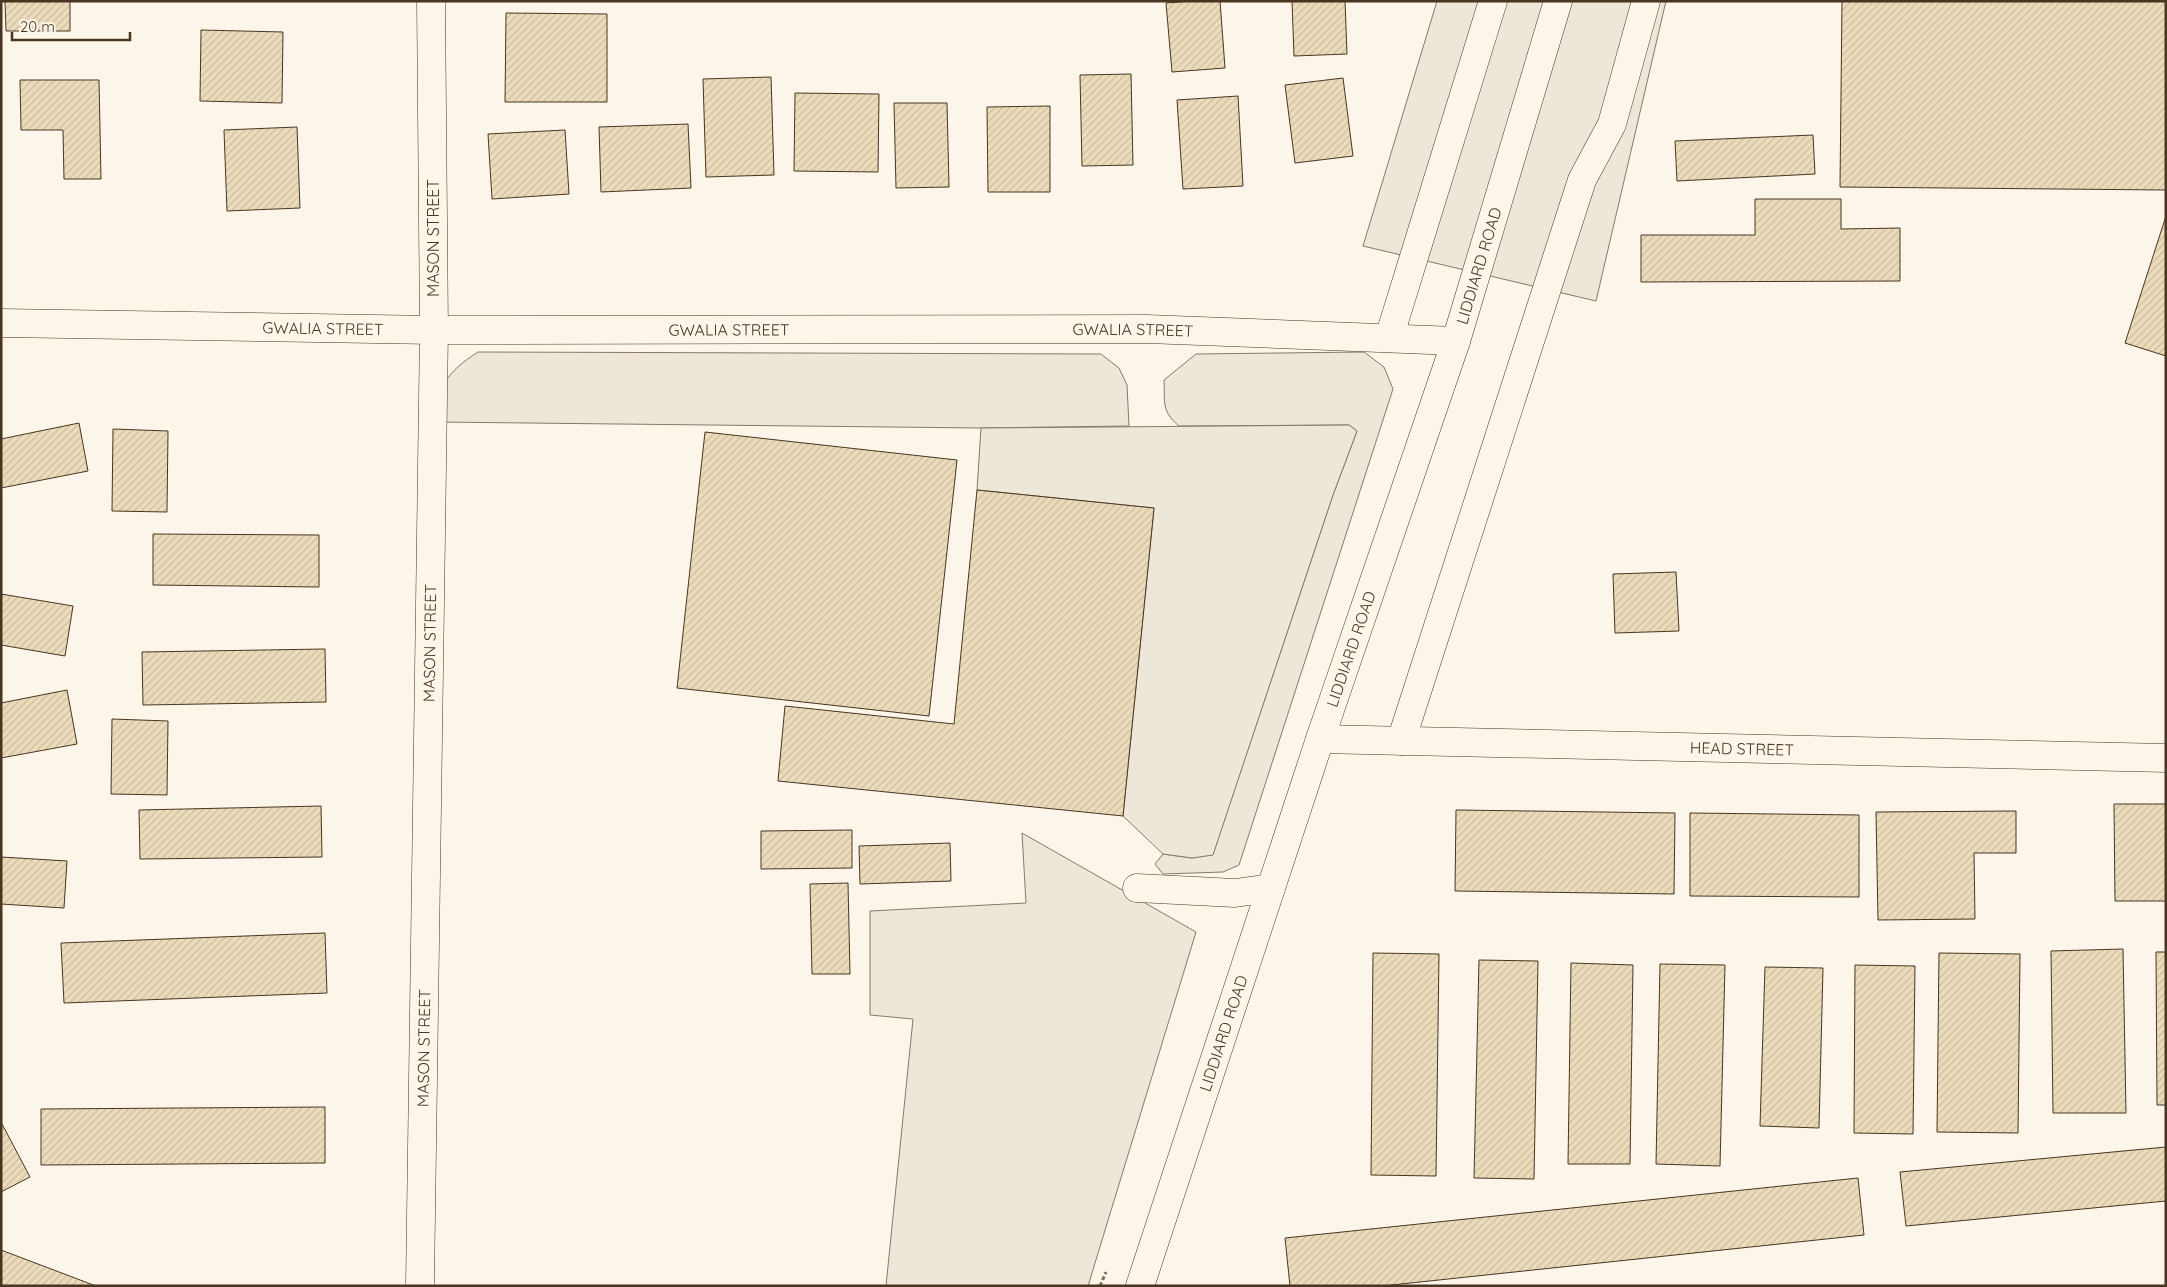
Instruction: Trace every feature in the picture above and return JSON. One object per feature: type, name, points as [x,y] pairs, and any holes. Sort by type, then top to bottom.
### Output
[{"type":"street","name":"MASON STREET","points":[[420,1284],[434,330],[431,1]]},
{"type":"street","points":[[1389,338],[1494,1]]},
{"type":"street","points":[[1401,741],[1582,180],[1612,124],[1646,1]]},
{"type":"street","name":"LIDDIARD ROAD","points":[[1140,1286],[1320,739],[1456,341],[1557,5]]},
{"type":"street","name":"GWALIA STREET","points":[[1,323],[434,330],[1147,329],[1456,341]]},
{"type":"street","name":"HEAD STREET","points":[[1320,739],[2166,758]]},
{"type":"street","points":[[1137,888],[1234,893],[1271,888]]},
{"type":"shaded area","points":[[1437,1],[1666,1],[1596,301],[1363,246]]},
{"type":"shaded area","points":[[478,352],[1101,354],[1119,368],[1127,385],[1129,426],[981,428],[436,422],[439,398],[446,381],[459,366]]},
{"type":"shaded area","points":[[1364,352],[1384,367],[1393,389],[1239,865],[1223,872],[1163,874],[1155,864],[1163,854],[1192,858],[1213,854],[1333,495],[1357,431],[1349,425],[1179,426],[1169,416],[1165,406],[1164,380],[1196,354]]},
{"type":"shaded area","points":[[1349,425],[1357,431],[1333,495],[1213,855],[1192,858],[1163,854],[1123,816],[1154,508],[977,490],[981,428]]},
{"type":"shaded area","points":[[1022,833],[1196,932],[1088,1286],[886,1286],[913,1019],[870,1015],[870,911],[1026,903]]},
{"type":"building","points":[[5,1],[70,1],[70,31],[6,31]]},
{"type":"building","points":[[1220,1],[1225,68],[1172,72],[1166,3]]},
{"type":"building","points":[[1292,1],[1345,1],[1347,54],[1294,56]]},
{"type":"building","points":[[1842,1],[2166,1],[2166,190],[1840,187]]},
{"type":"building","points":[[506,13],[607,14],[607,102],[505,102]]},
{"type":"building","points":[[201,30],[283,32],[282,103],[200,101]]},
{"type":"building","points":[[1131,74],[1133,165],[1082,166],[1080,75]]},
{"type":"building","points":[[771,77],[774,175],[706,177],[703,79]]},
{"type":"building","points":[[1343,78],[1353,156],[1295,163],[1285,85]]},
{"type":"building","points":[[20,80],[99,80],[101,179],[64,179],[63,130],[21,130]]},
{"type":"building","points":[[795,93],[879,94],[878,172],[794,171]]},
{"type":"building","points":[[1238,96],[1243,186],[1183,189],[1177,100]]},
{"type":"building","points":[[894,103],[947,103],[949,187],[896,188]]},
{"type":"building","points":[[1050,106],[1050,192],[988,192],[987,107]]},
{"type":"building","points":[[688,124],[691,188],[601,192],[599,127]]},
{"type":"building","points":[[297,127],[300,208],[227,211],[224,130]]},
{"type":"building","points":[[565,130],[569,194],[492,199],[488,134]]},
{"type":"building","points":[[1813,135],[1815,174],[1677,181],[1675,141]]},
{"type":"building","points":[[1755,199],[1841,199],[1841,229],[1900,228],[1900,281],[1641,282],[1641,235],[1755,235]]},
{"type":"building","points":[[2166,216],[2166,356],[2125,343]]},
{"type":"building","points":[[79,423],[88,471],[1,488],[1,439]]},
{"type":"building","points":[[113,429],[168,431],[167,512],[112,511]]},
{"type":"building","points":[[705,432],[957,460],[929,716],[677,688]]},
{"type":"building","points":[[977,490],[1154,508],[1123,816],[778,781],[785,706],[954,724]]},
{"type":"building","points":[[153,534],[319,535],[319,587],[153,585]]},
{"type":"building","points":[[1676,572],[1679,631],[1615,633],[1613,574]]},
{"type":"building","points":[[1,594],[73,606],[65,656],[1,645]]},
{"type":"building","points":[[325,649],[326,702],[143,705],[142,652]]},
{"type":"building","points":[[67,690],[77,744],[1,758],[1,703]]},
{"type":"building","points":[[112,719],[168,721],[167,795],[111,794]]},
{"type":"building","points":[[2114,804],[2166,804],[2166,901],[2115,901]]},
{"type":"building","points":[[321,806],[322,857],[140,859],[139,810]]},
{"type":"building","points":[[1456,810],[1675,813],[1674,894],[1455,891]]},
{"type":"building","points":[[2016,811],[2016,853],[1974,853],[1975,919],[1878,920],[1876,812]]},
{"type":"building","points":[[1690,813],[1859,815],[1859,897],[1690,896]]},
{"type":"building","points":[[852,830],[852,868],[761,869],[761,831]]},
{"type":"building","points":[[950,843],[951,881],[860,884],[859,846]]},
{"type":"building","points":[[1,857],[67,861],[64,908],[1,904]]},
{"type":"building","points":[[848,883],[850,974],[812,974],[810,884]]},
{"type":"building","points":[[325,933],[327,993],[64,1003],[61,943]]},
{"type":"building","points":[[2123,949],[2126,1113],[2053,1113],[2051,951]]},
{"type":"building","points":[[2156,952],[2166,952],[2166,1105],[2157,1105]]},
{"type":"building","points":[[1373,953],[1439,954],[1436,1176],[1371,1175]]},
{"type":"building","points":[[1939,953],[2020,954],[2018,1133],[1937,1132]]},
{"type":"building","points":[[1479,960],[1538,961],[1534,1179],[1474,1178]]},
{"type":"building","points":[[1571,963],[1633,965],[1630,1164],[1568,1164]]},
{"type":"building","points":[[1660,964],[1725,965],[1720,1166],[1656,1164]]},
{"type":"building","points":[[1855,965],[1915,966],[1913,1134],[1854,1133]]},
{"type":"building","points":[[1765,967],[1823,968],[1819,1128],[1760,1126]]},
{"type":"building","points":[[325,1107],[325,1163],[41,1165],[41,1109]]},
{"type":"building","points":[[1,1122],[30,1177],[1,1192]]},
{"type":"building","points":[[2166,1147],[2166,1201],[1906,1226],[1900,1172]]},
{"type":"building","points":[[1858,1178],[1864,1235],[1382,1286],[1290,1286],[1285,1238]]},
{"type":"building","points":[[1,1250],[96,1286],[1,1286]]}]
